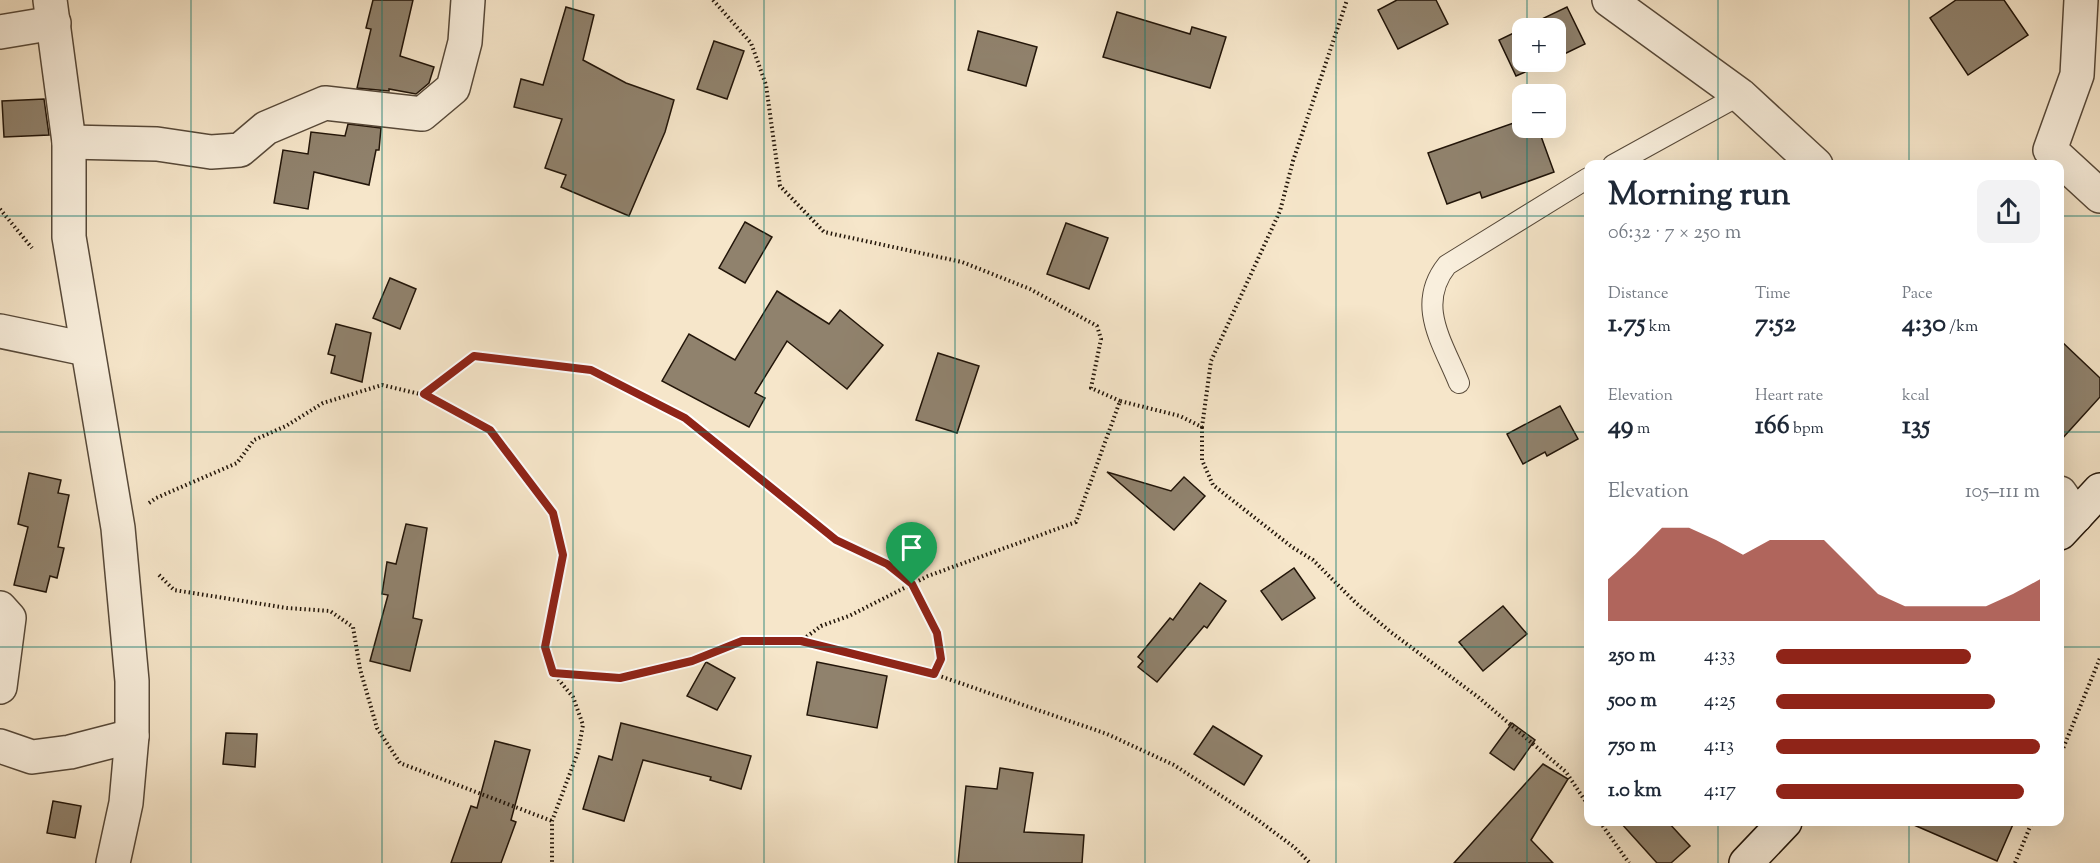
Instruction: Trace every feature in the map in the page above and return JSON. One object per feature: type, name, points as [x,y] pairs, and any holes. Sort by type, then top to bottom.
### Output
[{"type":"street","points":[[69,142],[157,144],[211,152],[240,150],[266,128],[325,103],[422,114],[453,88],[465,42],[468,0]]},
{"type":"street","points":[[1609,0],[1740,95],[1811,160]]},
{"type":"street","points":[[2061,160],[2050,150],[2077,75],[2081,0]]},
{"type":"street","points":[[0,32],[52,11],[69,142],[69,237],[86,349],[119,533],[132,681],[132,736],[126,803],[113,863]]},
{"type":"street","points":[[2064,163],[2100,196]]},
{"type":"street","points":[[0,331],[86,349]]},
{"type":"street","points":[[2065,514],[2100,490]]},
{"type":"street","points":[[0,608],[9,618],[0,687]]},
{"type":"street","points":[[0,746],[32,757],[70,752],[132,736]]},
{"type":"street","points":[[1746,863],[1781,826]]},
{"type":"lane","points":[[1622,160],[1740,95]]},
{"type":"lane","points":[[1460,383],[1435,324],[1430,304],[1435,280],[1447,265],[1584,180]]},
{"type":"path","points":[[713,0],[751,43],[766,85],[780,186],[824,232],[962,262],[1030,289],[1097,326],[1101,339],[1091,388],[1120,401],[1180,416],[1202,427]]},
{"type":"path","points":[[1347,0],[1293,161],[1280,211],[1211,361],[1202,427],[1202,460],[1213,485],[1292,547],[1313,560],[1356,603],[1486,705],[1566,772],[1584,799]]},
{"type":"path","points":[[424,394],[474,356],[591,370],[685,418],[836,540],[887,564],[912,584],[937,633],[941,659],[934,674]]},
{"type":"path","points":[[552,821],[400,763],[377,728],[360,669],[353,627],[330,611],[266,606],[174,590],[119,533],[156,498],[237,463],[254,440],[286,426],[323,403],[382,385],[424,394],[490,430],[553,513],[563,555],[545,647],[553,673],[573,697],[583,725],[578,752],[552,821],[552,863]]},
{"type":"path","points":[[801,641],[821,626],[849,616],[952,566],[986,557],[1076,522],[1120,401]]},
{"type":"path","points":[[553,673],[620,678],[692,661],[742,641],[801,641],[934,674],[1107,734],[1174,765],[1255,818],[1294,847],[1310,863]]},
{"type":"path","points":[[2064,746],[2100,658]]},
{"type":"path","points":[[1603,826],[1629,863]]},
{"type":"path","points":[[2014,863],[2030,826]]},
{"type":"building","points":[[373,0],[413,0],[400,56],[434,67],[429,83],[416,94],[389,89],[389,91],[357,88],[371,29],[366,28]]},
{"type":"building","points":[[1397,0],[1436,0],[1448,24],[1398,49],[1378,10]]},
{"type":"building","points":[[1956,0],[2004,0],[2028,35],[1968,75],[1930,18]]},
{"type":"building","points":[[566,7],[594,15],[583,60],[626,83],[674,100],[665,132],[629,216],[561,187],[566,175],[545,168],[562,119],[514,107],[521,79],[543,85]]},
{"type":"building","points":[[1567,7],[1585,44],[1566,53],[1566,18],[1544,18]]},
{"type":"building","points":[[1117,12],[1190,34],[1192,27],[1226,37],[1210,88],[1103,57]]},
{"type":"building","points":[[978,31],[1037,47],[1026,86],[968,70]]},
{"type":"building","points":[[1512,34],[1512,68],[1499,40]]},
{"type":"building","points":[[714,41],[744,51],[727,99],[697,89]]},
{"type":"building","points":[[44,99],[49,135],[4,137],[2,101]]},
{"type":"building","points":[[348,124],[381,128],[379,150],[376,150],[369,185],[314,172],[308,209],[274,203],[283,150],[308,154],[311,132],[345,136]]},
{"type":"building","points":[[1512,124],[1512,138],[1542,138],[1554,172],[1482,198],[1480,192],[1447,204],[1428,153]]},
{"type":"building","points":[[745,222],[772,237],[745,283],[719,268]]},
{"type":"building","points":[[1066,223],[1108,238],[1089,289],[1047,274]]},
{"type":"building","points":[[390,278],[416,289],[400,329],[373,318]]},
{"type":"building","points":[[777,291],[829,324],[840,310],[883,345],[847,389],[787,341],[755,393],[765,398],[749,427],[662,381],[689,334],[735,360]]},
{"type":"building","points":[[336,324],[371,333],[362,382],[331,373],[335,356],[328,354]]},
{"type":"building","points":[[2064,344],[2100,378],[2100,397],[2064,437]]},
{"type":"building","points":[[938,353],[979,366],[957,433],[916,420]]},
{"type":"building","points":[[1560,406],[1578,439],[1547,456],[1545,452],[1523,464],[1507,434]]},
{"type":"building","points":[[1107,472],[1171,491],[1184,477],[1205,496],[1174,530]]},
{"type":"building","points":[[29,473],[61,480],[58,493],[69,495],[58,547],[64,548],[57,578],[50,576],[46,592],[14,585],[28,527],[18,524]]},
{"type":"building","points":[[406,524],[427,528],[413,618],[422,620],[410,671],[370,661],[388,595],[382,594],[387,562],[396,564]]},
{"type":"building","points":[[1294,568],[1315,598],[1282,620],[1261,591]]},
{"type":"building","points":[[1200,583],[1226,601],[1207,628],[1204,626],[1157,682],[1138,667],[1143,661],[1138,657],[1170,618],[1173,620]]},
{"type":"building","points":[[1503,606],[1527,634],[1483,671],[1459,642]]},
{"type":"building","points":[[706,662],[735,678],[717,710],[687,696]]},
{"type":"building","points":[[817,662],[887,676],[877,728],[807,715]]},
{"type":"building","points":[[621,723],[751,756],[741,789],[710,780],[711,777],[643,760],[624,821],[583,809],[599,756],[612,760]]},
{"type":"building","points":[[1512,723],[1535,740],[1514,770],[1490,753]]},
{"type":"building","points":[[1213,726],[1262,756],[1244,785],[1194,754]]},
{"type":"building","points":[[226,733],[257,734],[255,767],[223,764]]},
{"type":"building","points":[[495,741],[530,750],[511,820],[516,822],[501,863],[451,863],[471,806],[477,808]]},
{"type":"building","points":[[1543,764],[1568,779],[1531,840],[1553,863],[1454,863]]},
{"type":"building","points":[[1000,768],[1033,773],[1024,832],[1084,835],[1082,863],[958,863],[966,786],[997,789]]},
{"type":"building","points":[[53,801],[81,806],[75,838],[47,833]]},
{"type":"building","points":[[1624,826],[1672,826],[1690,846],[1671,863],[1657,863]]},
{"type":"building","points":[[1916,826],[2012,826],[1997,861]]},
{"type":"route","points":[[474,356],[591,370],[685,418],[836,540],[887,564],[912,584],[937,633],[941,659],[934,674],[801,641],[742,641],[692,661],[620,678],[553,673],[545,647],[563,555],[553,513],[490,430],[424,394],[474,356]]}]
